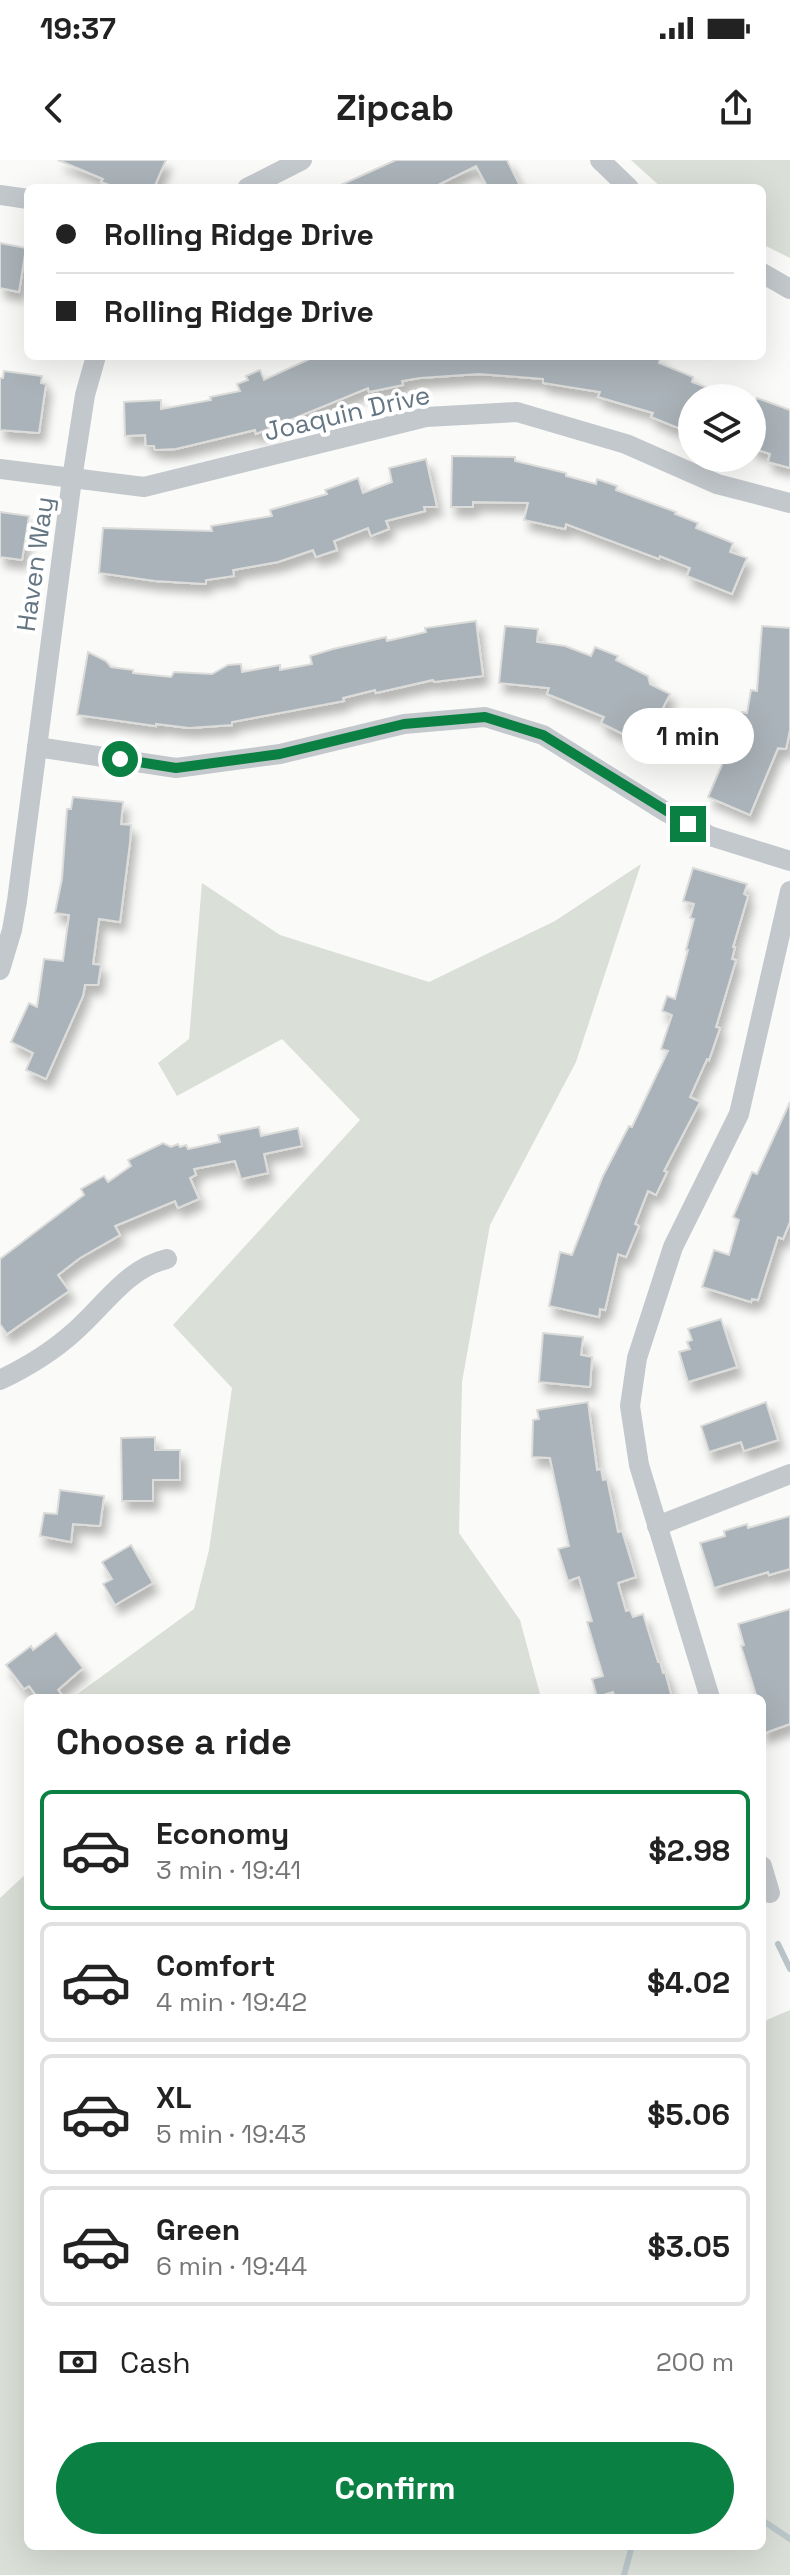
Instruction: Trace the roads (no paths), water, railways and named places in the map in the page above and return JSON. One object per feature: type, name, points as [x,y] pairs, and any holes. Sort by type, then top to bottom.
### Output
[{"type":"street","points":[[255,184],[302,160]]},
{"type":"street","points":[[600,160],[625,184]]},
{"type":"street","points":[[0,195],[24,198]]},
{"type":"street","points":[[766,275],[790,289]]},
{"type":"street","name":"Haven Way","points":[[0,970],[14,916],[72,479],[85,395],[95,360]]},
{"type":"street","name":"Joaquin Drive","points":[[0,469],[144,487],[426,417],[517,412],[626,444],[717,484],[790,503]]},
{"type":"street","points":[[37,747],[176,768],[280,754],[404,724],[485,717],[543,735],[710,836],[790,861]]},
{"type":"street","points":[[709,1694],[639,1465],[630,1406],[637,1358],[673,1247],[739,1114],[790,891]]},
{"type":"street","points":[[0,1380],[56,1347],[143,1267],[167,1259]]},
{"type":"street","points":[[657,1526],[790,1474]]},
{"type":"street","points":[[766,1880],[770,1893]]},
{"type":"waterway","points":[[778,1944],[790,1969]]},
{"type":"waterway","points":[[766,2523],[790,2539]]},
{"type":"waterway","points":[[624,2575],[631,2550]]}]
